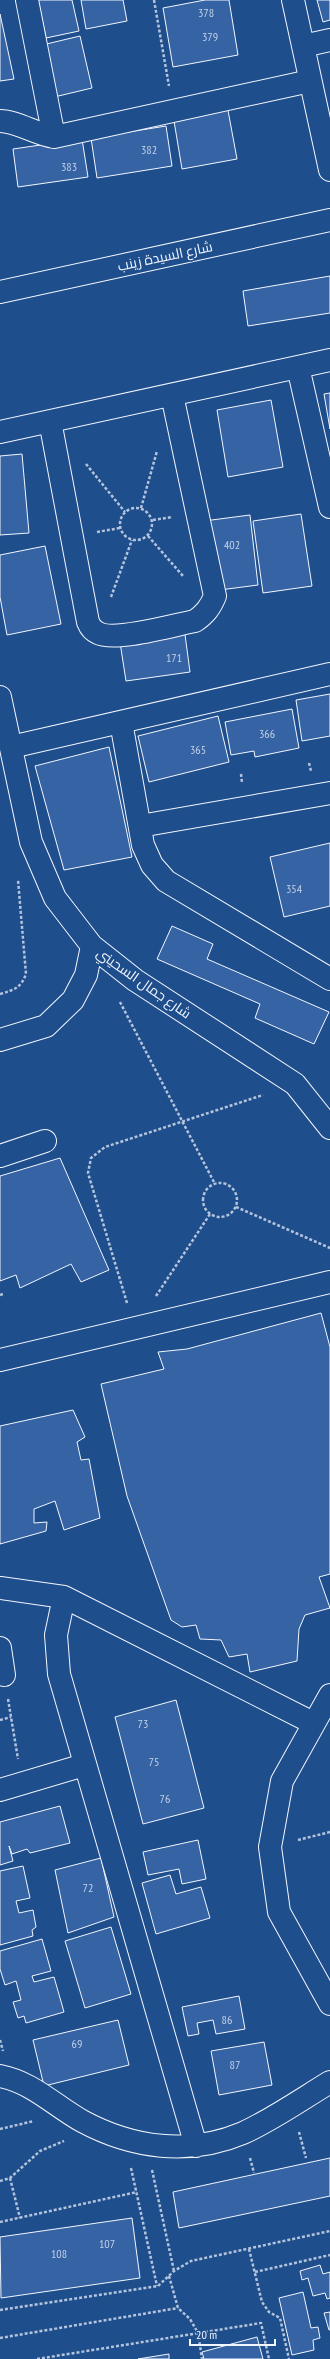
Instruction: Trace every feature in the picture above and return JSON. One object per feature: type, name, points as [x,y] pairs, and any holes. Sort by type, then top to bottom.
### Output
[{"type":"street","points":[[27,0],[54,137]]},
{"type":"street","points":[[293,0],[330,170]]},
{"type":"street","points":[[303,46],[330,40]]},
{"type":"street","points":[[0,121],[18,125],[42,135],[54,137],[310,81]]},
{"type":"street","name":"شارع السيدة زينب","points":[[0,292],[330,220]]},
{"type":"street","points":[[0,432],[330,360]]},
{"type":"street","points":[[298,367],[330,507]]},
{"type":"street","points":[[50,421],[88,622],[97,633],[119,636],[195,621],[204,615],[215,596],[172,395]]},
{"type":"street","points":[[11,747],[330,674]]},
{"type":"street","name":"شارع جمال السحيني","points":[[0,697],[31,842],[54,898],[92,946],[135,980],[295,1084],[330,1128]]},
{"type":"street","points":[[121,722],[144,845],[152,865],[166,881],[330,979]]},
{"type":"street","points":[[140,826],[330,793]]},
{"type":"street","points":[[0,1040],[46,1026],[73,1000],[86,974],[92,946]]},
{"type":"street","points":[[0,1156],[45,1142]]},
{"type":"street","points":[[0,1360],[330,1282]]},
{"type":"street","points":[[0,1588],[64,1597],[313,1723]]},
{"type":"street","points":[[64,1597],[56,1635],[59,1674],[84,1766],[196,2146]]},
{"type":"street","points":[[0,1648],[4,1675]]},
{"type":"street","points":[[330,1695],[282,1781],[270,1847],[279,1912],[330,2004]]},
{"type":"street","points":[[0,1790],[22,1782],[84,1766]]},
{"type":"street","points":[[0,2076],[11,2078],[38,2091],[67,2113],[95,2128],[125,2140],[147,2145],[196,2146],[243,2133],[330,2082]]},
{"type":"path","points":[[154,0],[174,110]]},
{"type":"path","points":[[85,463],[125,512]]},
{"type":"path","points":[[132,508],[141,508],[148,512],[153,520],[153,529],[148,536],[141,540],[132,540],[124,536],[120,528],[120,520],[125,512],[132,508]]},
{"type":"path","points":[[148,536],[184,577]]},
{"type":"path","points":[[97,633],[132,540]]},
{"type":"path","points":[[0,994],[15,990],[24,980],[26,974],[17,873],[19,860],[25,848],[31,842]]},
{"type":"path","points":[[117,995],[215,1184]]},
{"type":"path","points":[[135,1328],[88,1174],[91,1158],[105,1147],[295,1084]]},
{"type":"path","points":[[215,1184],[230,1186],[235,1192],[236,1207],[232,1213],[225,1217],[217,1217],[210,1214],[203,1201],[204,1194],[215,1184]]},
{"type":"path","points":[[236,1207],[330,1248]]},
{"type":"path","points":[[135,1328],[210,1214]]},
{"type":"path","points":[[4,1675],[22,1782]]},
{"type":"path","points":[[0,1720],[11,1717]]},
{"type":"path","points":[[270,1847],[330,1832]]},
{"type":"path","points":[[0,2181],[10,2178],[40,2151],[95,2128]]},
{"type":"path","points":[[125,2140],[158,2286]]},
{"type":"path","points":[[147,2145],[174,2271]]},
{"type":"path","points":[[10,2178],[20,2218]]},
{"type":"path","points":[[0,2222],[137,2192]]},
{"type":"path","points":[[0,2310],[158,2286],[174,2271],[191,2261],[330,2231]]},
{"type":"path","points":[[249,2249],[262,2302],[269,2312],[280,2318],[289,2359]]},
{"type":"path","points":[[255,2272],[330,2255]]},
{"type":"path","points":[[169,2276],[178,2308],[190,2319],[198,2333],[202,2359]]},
{"type":"path","points":[[0,2338],[178,2308]]},
{"type":"path","points":[[37,2359],[261,2323],[269,2359]]},
{"type":"building","points":[[38,0],[72,0],[79,31],[46,38]]},
{"type":"building","points":[[81,0],[123,0],[127,21],[86,29]]},
{"type":"building","points":[[205,0],[229,0],[238,55],[173,67],[163,8]]},
{"type":"building","points":[[317,0],[330,0],[330,20],[323,22]]},
{"type":"building","points":[[0,14],[14,79],[0,81]]},
{"type":"building","points":[[80,36],[92,88],[50,98],[38,46]]},
{"type":"building","points":[[227,105],[237,159],[182,169],[173,115]]},
{"type":"building","points":[[166,126],[172,166],[97,178],[91,138]]},
{"type":"building","points":[[82,139],[88,177],[18,187],[13,149]]},
{"type":"building","points":[[330,276],[330,313],[248,326],[243,291]]},
{"type":"building","points":[[330,393],[330,429],[324,394]]},
{"type":"building","points":[[271,400],[283,467],[228,477],[217,410]]},
{"type":"building","points":[[22,454],[29,533],[0,535],[0,456]]},
{"type":"building","points":[[301,514],[312,586],[263,593],[253,521]]},
{"type":"building","points":[[250,515],[258,585],[212,591],[204,521]]},
{"type":"building","points":[[45,546],[61,624],[7,635],[0,597],[0,555]]},
{"type":"building","points":[[184,627],[190,672],[126,681],[119,636]]},
{"type":"building","points":[[330,694],[330,736],[302,741],[296,700]]},
{"type":"building","points":[[292,709],[299,748],[255,757],[254,751],[231,755],[225,722]]},
{"type":"building","points":[[218,716],[229,762],[149,782],[138,736]]},
{"type":"building","points":[[109,747],[132,857],[64,870],[35,766]]},
{"type":"building","points":[[330,843],[330,906],[284,917],[270,857]]},
{"type":"building","points":[[172,926],[213,944],[207,959],[329,1012],[314,1044],[255,1018],[260,1004],[157,959]]},
{"type":"building","points":[[60,1158],[109,1270],[81,1282],[71,1264],[20,1288],[16,1275],[0,1281],[0,1176]]},
{"type":"building","points":[[321,1313],[330,1347],[330,1574],[319,1577],[330,1608],[305,1615],[299,1629],[297,1661],[250,1672],[247,1654],[229,1657],[221,1640],[200,1639],[196,1625],[182,1627],[171,1620],[127,1496],[101,1384],[164,1369],[158,1352],[187,1349]]},
{"type":"building","points":[[73,1410],[85,1437],[77,1442],[81,1460],[89,1459],[100,1518],[64,1530],[55,1501],[34,1509],[34,1523],[47,1522],[46,1531],[0,1544],[0,1426]]},
{"type":"building","points":[[176,1700],[204,1808],[143,1824],[115,1717]]},
{"type":"building","points":[[60,1806],[70,1843],[30,1853],[27,1849],[12,1854],[9,1846],[13,1861],[0,1865],[0,1822]]},
{"type":"building","points":[[198,1840],[206,1879],[182,1884],[179,1869],[148,1875],[143,1852]]},
{"type":"building","points":[[101,1858],[114,1917],[68,1933],[55,1870]]},
{"type":"building","points":[[23,1866],[30,1898],[16,1901],[19,1913],[33,1910],[36,1927],[32,1930],[33,1936],[0,1945],[0,1871]]},
{"type":"building","points":[[170,1875],[176,1894],[201,1887],[210,1918],[156,1934],[142,1883]]},
{"type":"building","points":[[111,1927],[131,1994],[85,2008],[65,1941]]},
{"type":"building","points":[[42,1939],[51,1971],[32,1976],[34,1982],[54,1977],[64,2012],[26,2023],[24,2016],[18,2018],[13,2002],[21,2000],[16,1981],[5,1985],[0,1969],[0,1951]]},
{"type":"building","points":[[239,1996],[245,2029],[216,2034],[213,2020],[197,2023],[199,2034],[188,2036],[182,2007]]},
{"type":"building","points":[[118,2020],[129,2065],[44,2086],[33,2040]]},
{"type":"building","points":[[264,2042],[272,2085],[219,2095],[211,2051]]},
{"type":"building","points":[[330,2158],[330,2196],[179,2228],[173,2192]]},
{"type":"building","points":[[132,2218],[140,2278],[1,2298],[0,2237]]},
{"type":"building","points":[[320,2265],[323,2274],[330,2272],[330,2298],[327,2299],[325,2293],[313,2296],[308,2278],[302,2280],[300,2271]]},
{"type":"building","points":[[303,2292],[311,2328],[318,2327],[320,2338],[313,2340],[314,2350],[292,2355],[279,2298]]},
{"type":"building","points":[[330,2312],[330,2330],[329,2330],[324,2313]]},
{"type":"building","points":[[257,2337],[263,2359],[204,2359],[202,2352]]},
{"type":"building","points":[[169,2354],[169,2359],[138,2359]]}]
